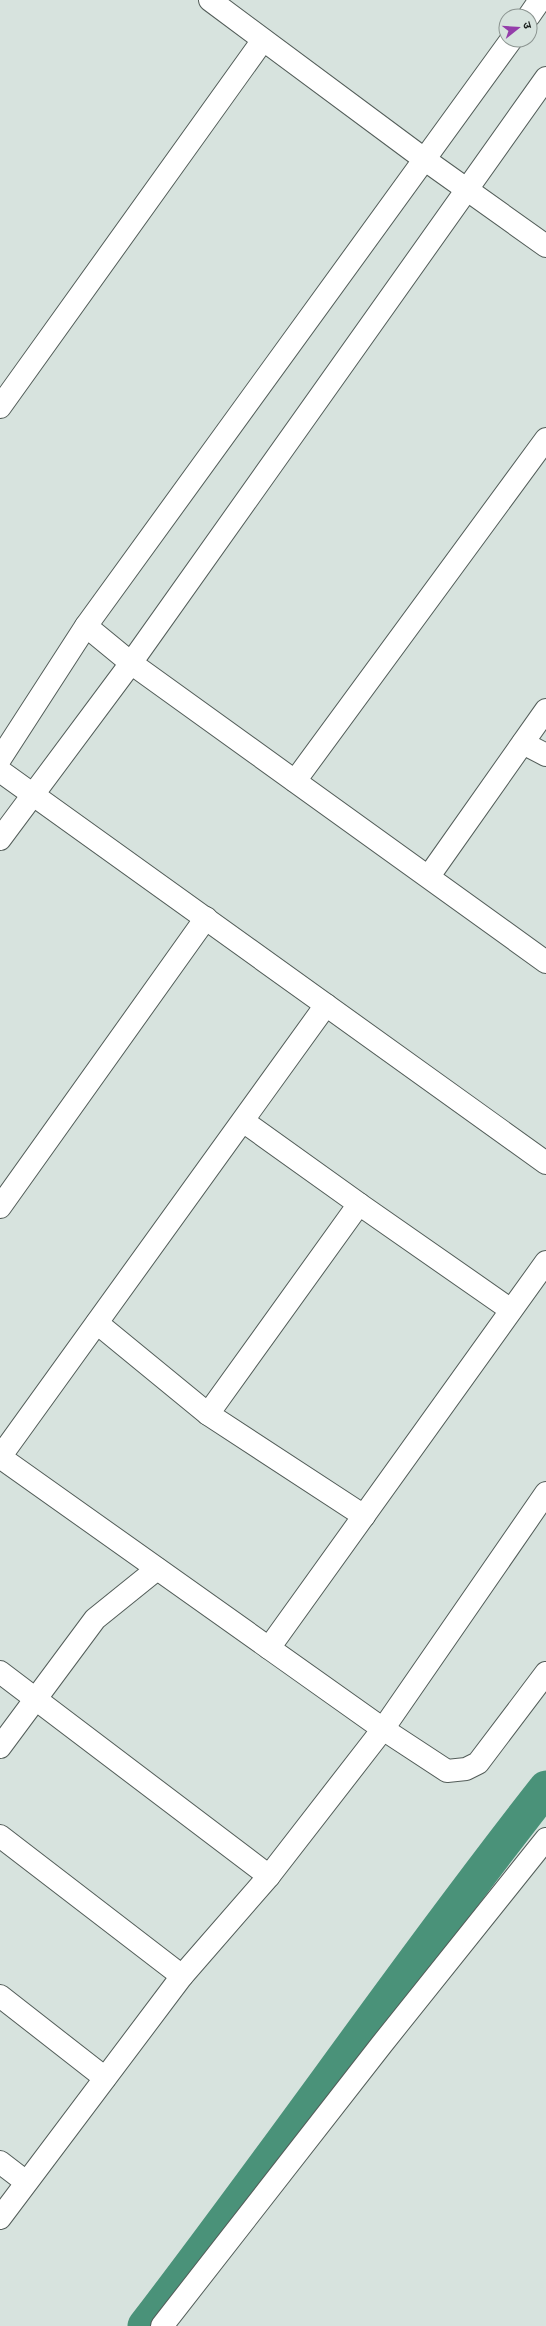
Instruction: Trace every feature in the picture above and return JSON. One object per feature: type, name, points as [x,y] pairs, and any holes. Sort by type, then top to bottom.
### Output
[{"type":"street","points":[[210,0],[424,159],[546,246]]},
{"type":"street","points":[[0,407],[263,40]]},
{"type":"street","points":[[0,759],[86,626],[505,48]]},
{"type":"street","points":[[0,839],[131,664],[466,188],[546,78]]},
{"type":"street","points":[[296,781],[546,439]]},
{"type":"street","points":[[86,626],[131,664],[429,876],[546,962]]},
{"type":"street","points":[[429,876],[546,710]]},
{"type":"street","points":[[523,743],[546,755]]},
{"type":"street","points":[[0,771],[546,1163]]},
{"type":"street","points":[[0,1206],[206,918]]},
{"type":"street","points":[[326,1005],[0,1457],[383,1729],[447,1771],[466,1769],[478,1763],[546,1673]]},
{"type":"street","points":[[243,1121],[511,1310]]},
{"type":"street","points":[[208,1414],[359,1204]]},
{"type":"street","points":[[269,1648],[546,1262]]},
{"type":"street","points":[[97,1323],[208,1414],[364,1516]]},
{"type":"street","points":[[0,2218],[182,1976],[269,1876],[383,1729],[546,1493]]},
{"type":"street","points":[[0,1747],[95,1619],[157,1569]]},
{"type":"street","points":[[0,1672],[269,1876]]},
{"type":"street","points":[[0,1836],[182,1976]]},
{"type":"street","points":[[162,2326],[377,2050],[546,1839]]},
{"type":"street","points":[[0,1996],[105,2078]]},
{"type":"street","points":[[0,2162],[26,2182]]},
{"type":"waterway","points":[[145,2326],[246,2192],[444,1921],[546,1788]]}]
